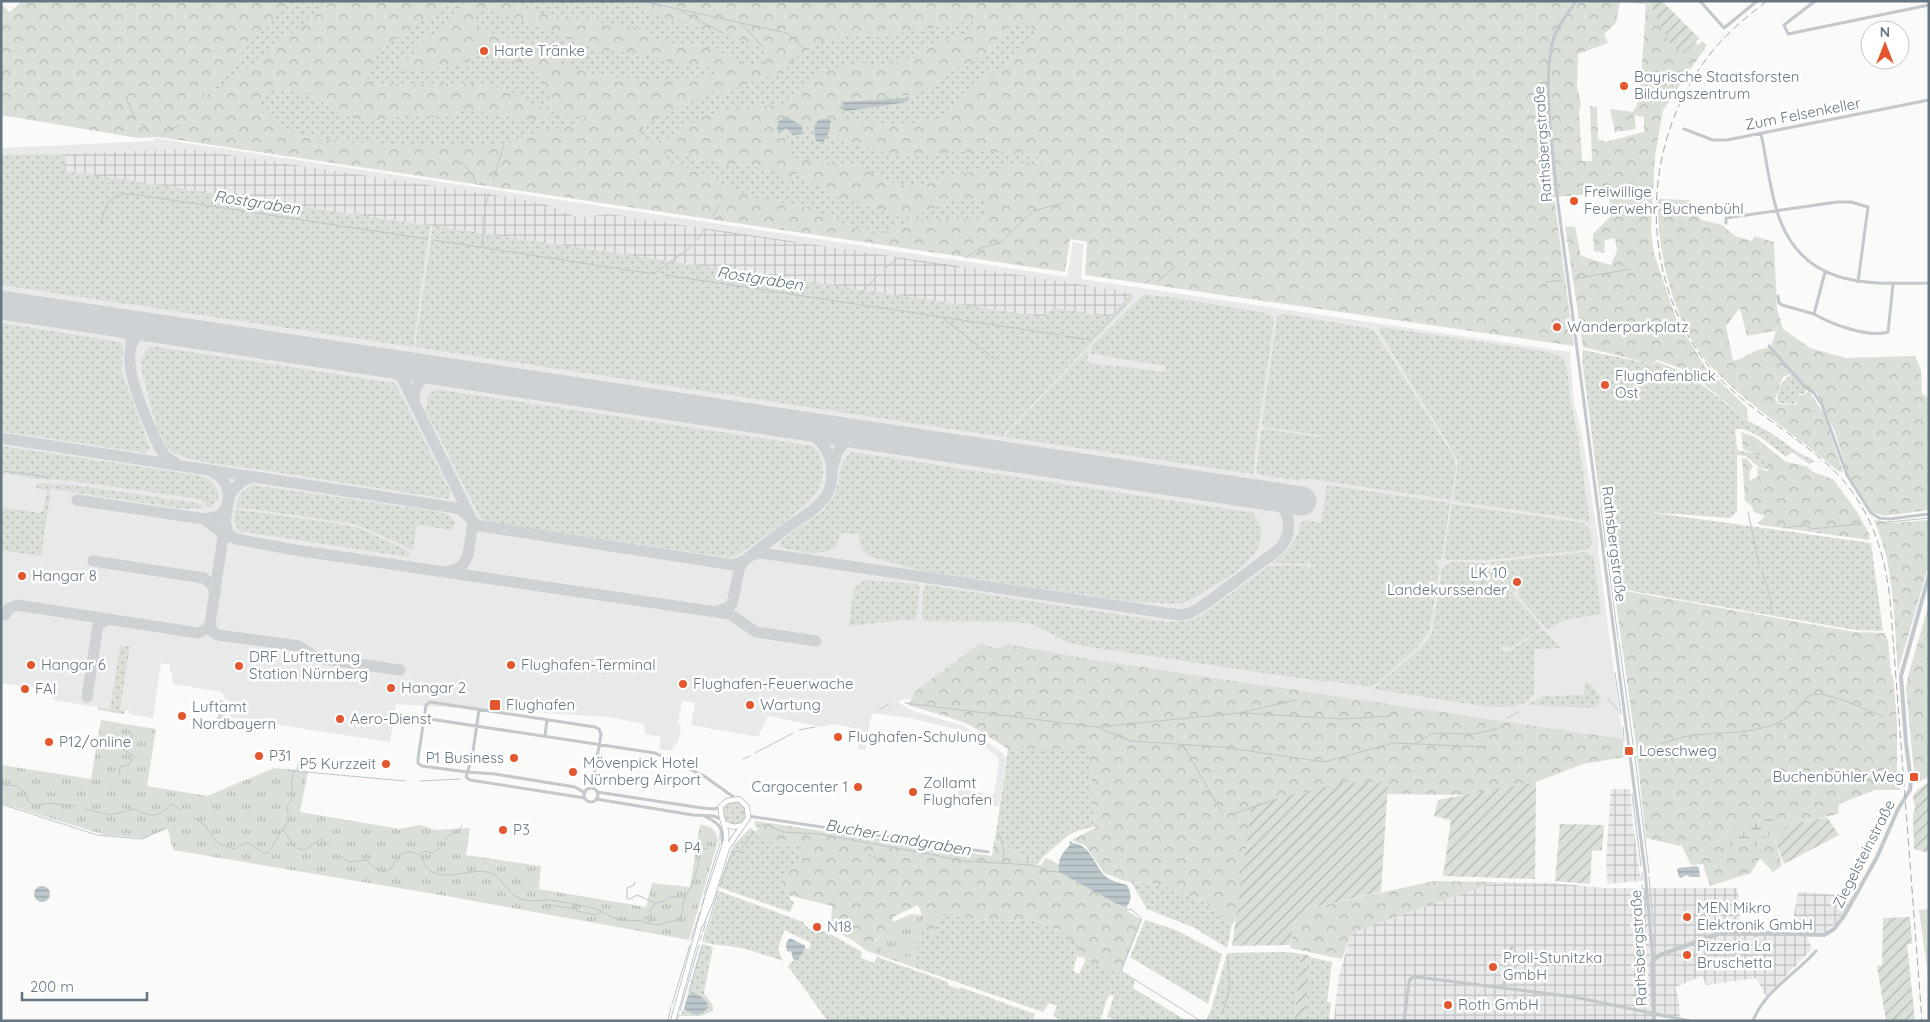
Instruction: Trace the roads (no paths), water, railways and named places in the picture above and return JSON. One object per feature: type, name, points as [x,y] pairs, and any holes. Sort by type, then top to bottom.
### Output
[{"type":"main road","points":[[673,1021],[706,902],[724,850],[727,835],[725,824],[721,819],[721,806],[727,801],[736,798],[746,805],[748,816],[729,845],[701,924]]},
{"type":"main road","points":[[725,824],[736,827],[744,824]]},
{"type":"street","name":"Rathsbergstraße","points":[[1576,1],[1557,31],[1553,43],[1549,70],[1550,119],[1558,203],[1645,871],[1653,960],[1654,1021]]},
{"type":"street","points":[[1700,1],[1724,28],[1757,1]]},
{"type":"street","points":[[1815,1],[1784,25],[1788,34],[1929,6]]},
{"type":"street","name":"Zum Felsenkeller","points":[[1684,129],[1713,140],[1722,141],[1929,100]]},
{"type":"street","points":[[1761,134],[1777,210],[1784,228],[1803,256],[1825,272],[1858,282],[1893,284],[1929,283]]},
{"type":"street","points":[[1726,223],[1726,218],[1837,202],[1851,202],[1868,207],[1858,282]]},
{"type":"street","points":[[1814,314],[1825,272]]},
{"type":"street","points":[[1778,296],[1779,303],[1782,305],[1814,314],[1825,321],[1852,330],[1885,333],[1889,329],[1893,284]]},
{"type":"street","points":[[1769,346],[1805,387],[1814,393],[1822,405],[1847,476],[1871,513],[1879,518],[1889,519],[1929,514]]},
{"type":"street","name":"Ziegelsteinstraße","points":[[1653,960],[1663,954],[1715,934],[1727,932],[1818,936],[1834,929],[1844,916],[1872,866],[1898,809],[1911,788],[1901,676],[1929,575]]},
{"type":"street","points":[[585,798],[584,793],[575,787],[495,774],[422,766],[418,763],[425,707],[430,702],[595,727],[600,732],[592,788]]},
{"type":"street","points":[[479,710],[472,758],[466,777],[470,780],[585,798],[589,801],[596,800],[721,819]]},
{"type":"street","points":[[423,718],[599,743],[655,753],[704,776],[736,798]]},
{"type":"street","points":[[545,735],[547,720]]},
{"type":"street","points":[[584,793],[592,788]]},
{"type":"street","points":[[592,788],[597,792],[702,808],[714,809],[721,806]]},
{"type":"street","points":[[596,800],[597,792]]},
{"type":"street","points":[[703,815],[721,827],[724,850]]},
{"type":"street","points":[[748,816],[988,852]]},
{"type":"street","points":[[1504,988],[1507,956],[1512,947]]},
{"type":"street","points":[[1753,1021],[1756,1012],[1766,999],[1816,951]]},
{"type":"street","points":[[1404,1021],[1408,982],[1414,977],[1588,999],[1690,1021]]},
{"type":"waterway","points":[[642,1],[787,33],[804,49]]},
{"type":"waterway","points":[[681,11],[723,33]]},
{"type":"waterway","points":[[741,23],[762,46]]},
{"type":"waterway","points":[[126,98],[136,120]]},
{"type":"waterway","points":[[143,124],[150,132]]},
{"type":"waterway","points":[[162,134],[180,125]]},
{"type":"waterway","points":[[493,181],[504,144]]},
{"type":"waterway","points":[[462,162],[473,175],[476,184]]},
{"type":"waterway","name":"Rostgraben","points":[[101,223],[107,206],[113,198],[131,194],[427,239]]},
{"type":"waterway","points":[[485,208],[489,194]]},
{"type":"waterway","name":"Rostgraben","points":[[965,258],[981,248],[1000,243],[1033,211],[1063,203]]},
{"type":"waterway","points":[[713,216],[719,206]]},
{"type":"waterway","points":[[483,215],[483,246]]},
{"type":"waterway","points":[[697,240],[704,229],[793,242]]},
{"type":"waterway","name":"Rostgraben","points":[[433,240],[654,274],[693,245]]},
{"type":"waterway","name":"Rostgraben","points":[[886,268],[897,258],[959,267]]},
{"type":"waterway","points":[[1158,281],[1177,265]]},
{"type":"waterway","points":[[1573,279],[1630,269]]},
{"type":"waterway","name":"Rostgraben","points":[[856,298],[879,274]]},
{"type":"waterway","points":[[665,275],[1060,335]]},
{"type":"waterway","points":[[1145,283],[1150,280]]},
{"type":"waterway","points":[[1546,282],[1563,280]]},
{"type":"waterway","points":[[1065,336],[1091,340],[1125,305]]},
{"type":"waterway","points":[[943,318],[995,359]]},
{"type":"waterway","name":"Rostgraben","points":[[4,471],[49,477],[52,474]]},
{"type":"waterway","points":[[1601,507],[1606,547]]},
{"type":"waterway","points":[[1748,512],[1759,564]]},
{"type":"waterway","points":[[1879,523],[1929,518]]},
{"type":"waterway","points":[[1783,528],[1806,525],[1811,529],[1859,524]]},
{"type":"waterway","points":[[1607,553],[1618,638]]},
{"type":"waterway","points":[[1762,572],[1770,596],[1771,611]]},
{"type":"waterway","points":[[1619,642],[1634,751]]},
{"type":"waterway","points":[[1615,673],[1621,714]]},
{"type":"waterway","points":[[1805,699],[1811,695],[1831,696],[1883,716]]},
{"type":"waterway","points":[[1607,698],[1618,710]]},
{"type":"waterway","points":[[905,703],[1097,727],[1239,713],[1296,700]]},
{"type":"waterway","points":[[1661,744],[1683,737],[1763,728],[1778,723],[1791,715],[1802,703]]},
{"type":"waterway","points":[[879,710],[889,704]]},
{"type":"waterway","points":[[1507,718],[1519,712]]},
{"type":"waterway","points":[[1242,713],[1343,719],[1390,716]]},
{"type":"waterway","points":[[799,730],[815,727]]},
{"type":"waterway","points":[[1097,727],[1131,741],[1221,747],[1324,762],[1393,743],[1486,747]]},
{"type":"waterway","points":[[1623,727],[1624,740]]},
{"type":"waterway","points":[[1413,745],[1433,733],[1474,734],[1499,728]]},
{"type":"waterway","points":[[119,775],[120,767],[130,764],[133,756],[123,749],[131,741],[132,733]]},
{"type":"waterway","points":[[755,753],[793,733]]},
{"type":"waterway","points":[[1183,745],[1223,814]]},
{"type":"waterway","points":[[1649,753],[1635,757],[1649,873]]},
{"type":"waterway","points":[[297,770],[300,756]]},
{"type":"waterway","points":[[743,759],[750,756]]},
{"type":"waterway","name":"Bucher Landgraben","points":[[288,814],[287,807],[294,795],[291,784],[294,771],[405,781]]},
{"type":"waterway","name":"Bucher Landgraben","points":[[420,781],[460,779]]},
{"type":"waterway","points":[[1,784],[17,786],[27,794],[27,801],[36,805],[49,803],[75,806]]},
{"type":"waterway","points":[[1632,794],[1641,866]]},
{"type":"waterway","points":[[1233,814],[1277,799]]},
{"type":"waterway","points":[[1,804],[97,835],[142,839],[163,829]]},
{"type":"waterway","points":[[86,809],[110,815],[134,809],[154,815],[162,812],[172,804],[181,810]]},
{"type":"waterway","points":[[194,818],[204,824],[216,841],[235,849],[248,843],[262,852],[268,853],[283,829],[293,845],[299,849],[304,850],[321,839],[330,846]]},
{"type":"waterway","name":"Bucher Landgraben","points":[[284,828],[287,822]]},
{"type":"waterway","name":"Bucher Landgraben","points":[[757,827],[758,825],[761,827],[765,824],[783,832],[819,834],[963,861],[1032,865],[1036,867]]},
{"type":"waterway","points":[[445,839],[462,826]]},
{"type":"waterway","name":"Bucher Landgraben","points":[[733,852],[740,851],[754,832]]},
{"type":"waterway","points":[[720,834],[720,841]]},
{"type":"waterway","points":[[999,834],[1003,845],[1004,862]]},
{"type":"waterway","points":[[704,895],[720,843]]},
{"type":"waterway","points":[[420,855],[424,851],[433,853],[440,848]]},
{"type":"waterway","name":"Bucher Landgraben","points":[[340,856],[349,862],[367,860],[372,866],[384,872],[391,869],[396,860],[404,853],[415,853],[430,871],[441,875],[477,871],[491,873],[499,878],[511,893],[524,900],[552,900],[594,909],[618,919],[642,921],[645,917],[651,916],[650,910],[656,903],[670,897],[685,897],[695,876],[700,852],[704,848],[708,849]]},
{"type":"waterway","points":[[720,886],[730,857],[734,855],[734,852]]},
{"type":"waterway","points":[[869,855],[884,862]]},
{"type":"waterway","name":"Bucher Landgraben","points":[[1039,867],[1046,871],[1059,872]]},
{"type":"waterway","points":[[1642,873],[1642,880]]},
{"type":"waterway","points":[[1649,877],[1653,924]]},
{"type":"waterway","points":[[635,882],[634,885],[627,888],[627,899],[637,895],[655,903]]},
{"type":"waterway","points":[[1642,885],[1644,903]]},
{"type":"waterway","points":[[703,941],[718,891]]},
{"type":"waterway","name":"Bucher Landgraben","points":[[643,922],[658,925],[680,919],[685,898]]},
{"type":"waterway","points":[[702,905],[704,898]]},
{"type":"waterway","name":"Bucher Landgraben","points":[[542,902],[544,904],[575,909]]},
{"type":"waterway","name":"Bucher Landgraben","points":[[574,905],[577,911],[596,915],[601,912]]},
{"type":"waterway","name":"Bucher Landgraben","points":[[1126,907],[1127,910],[1131,909],[1141,920],[1121,971],[1201,1021]]},
{"type":"waterway","points":[[1644,910],[1645,919]]},
{"type":"waterway","points":[[691,940],[700,912]]},
{"type":"waterway","points":[[703,932],[706,922]]},
{"type":"waterway","points":[[700,940],[702,935]]},
{"type":"waterway","points":[[1654,935],[1654,947]]},
{"type":"waterway","points":[[672,1004],[690,945]]},
{"type":"waterway","points":[[680,1011],[699,945]]},
{"type":"waterway","points":[[690,994],[689,991],[702,946]]},
{"type":"waterway","points":[[1223,1011],[1230,987],[1228,959]]},
{"type":"waterway","points":[[668,1021],[671,1007]]},
{"type":"waterway","points":[[677,1021],[679,1014]]},
{"type":"railway","points":[[1767,1],[1727,35],[1707,58],[1685,94],[1669,132],[1659,173],[1656,215],[1660,256],[1670,297],[1688,335],[1712,370],[1748,404],[1814,453],[1846,483],[1858,500],[1876,536],[1887,577],[1890,599],[1922,1021]]},
{"type":"place","name":"Harte Tränke","points":[[484,51]]},
{"type":"place","name":"Bayrische Staatsforsten Bildungszentrum","points":[[1624,86]]},
{"type":"place","name":"Freiwillige Feuerwehr Buchenbühl","points":[[1574,201]]},
{"type":"place","name":"Wanderparkplatz","points":[[1557,327]]},
{"type":"place","name":"Flughafenblick Ost","points":[[1605,385]]},
{"type":"place","name":"Hangar 8","points":[[22,576]]},
{"type":"place","name":"LK 10 Landekurssender","points":[[1517,582]]},
{"type":"place","name":"Hangar 6","points":[[31,665]]},
{"type":"place","name":"Flughafen-Terminal","points":[[511,665]]},
{"type":"place","name":"DRF Luftrettung Station Nürnberg","points":[[239,666]]},
{"type":"place","name":"Flughafen-Feuerwache","points":[[683,684]]},
{"type":"place","name":"Hangar 2","points":[[391,688]]},
{"type":"place","name":"FAI","points":[[25,689]]},
{"type":"place","name":"Flughafen","points":[[495,705]]},
{"type":"place","name":"Wartung","points":[[750,705]]},
{"type":"place","name":"Luftamt Nordbayern","points":[[182,716]]},
{"type":"place","name":"Aero-Dienst","points":[[340,719]]},
{"type":"place","name":"Flughafen-Schulung","points":[[838,737]]},
{"type":"place","name":"P12/online","points":[[49,742]]},
{"type":"place","name":"Loeschweg","points":[[1629,751]]},
{"type":"place","name":"P31","points":[[259,756]]},
{"type":"place","name":"P1 Business","points":[[514,758]]},
{"type":"place","name":"P5 Kurzzeit","points":[[386,764]]},
{"type":"place","name":"Mövenpick Hotel Nürnberg Airport","points":[[573,772]]},
{"type":"place","name":"Buchenbühler Weg","points":[[1914,777]]},
{"type":"place","name":"Cargocenter 1","points":[[858,787]]},
{"type":"place","name":"Zollamt Flughafen","points":[[913,792]]},
{"type":"place","name":"P3","points":[[503,830]]},
{"type":"place","name":"P4","points":[[674,848]]},
{"type":"place","name":"MEN Mikro Elektronik GmbH","points":[[1687,917]]},
{"type":"place","name":"N18","points":[[817,927]]},
{"type":"place","name":"Pizzeria La Bruschetta","points":[[1687,955]]},
{"type":"place","name":"Proll-Stunitzka GmbH","points":[[1493,967]]},
{"type":"place","name":"Roth GmbH","points":[[1448,1005]]}]
